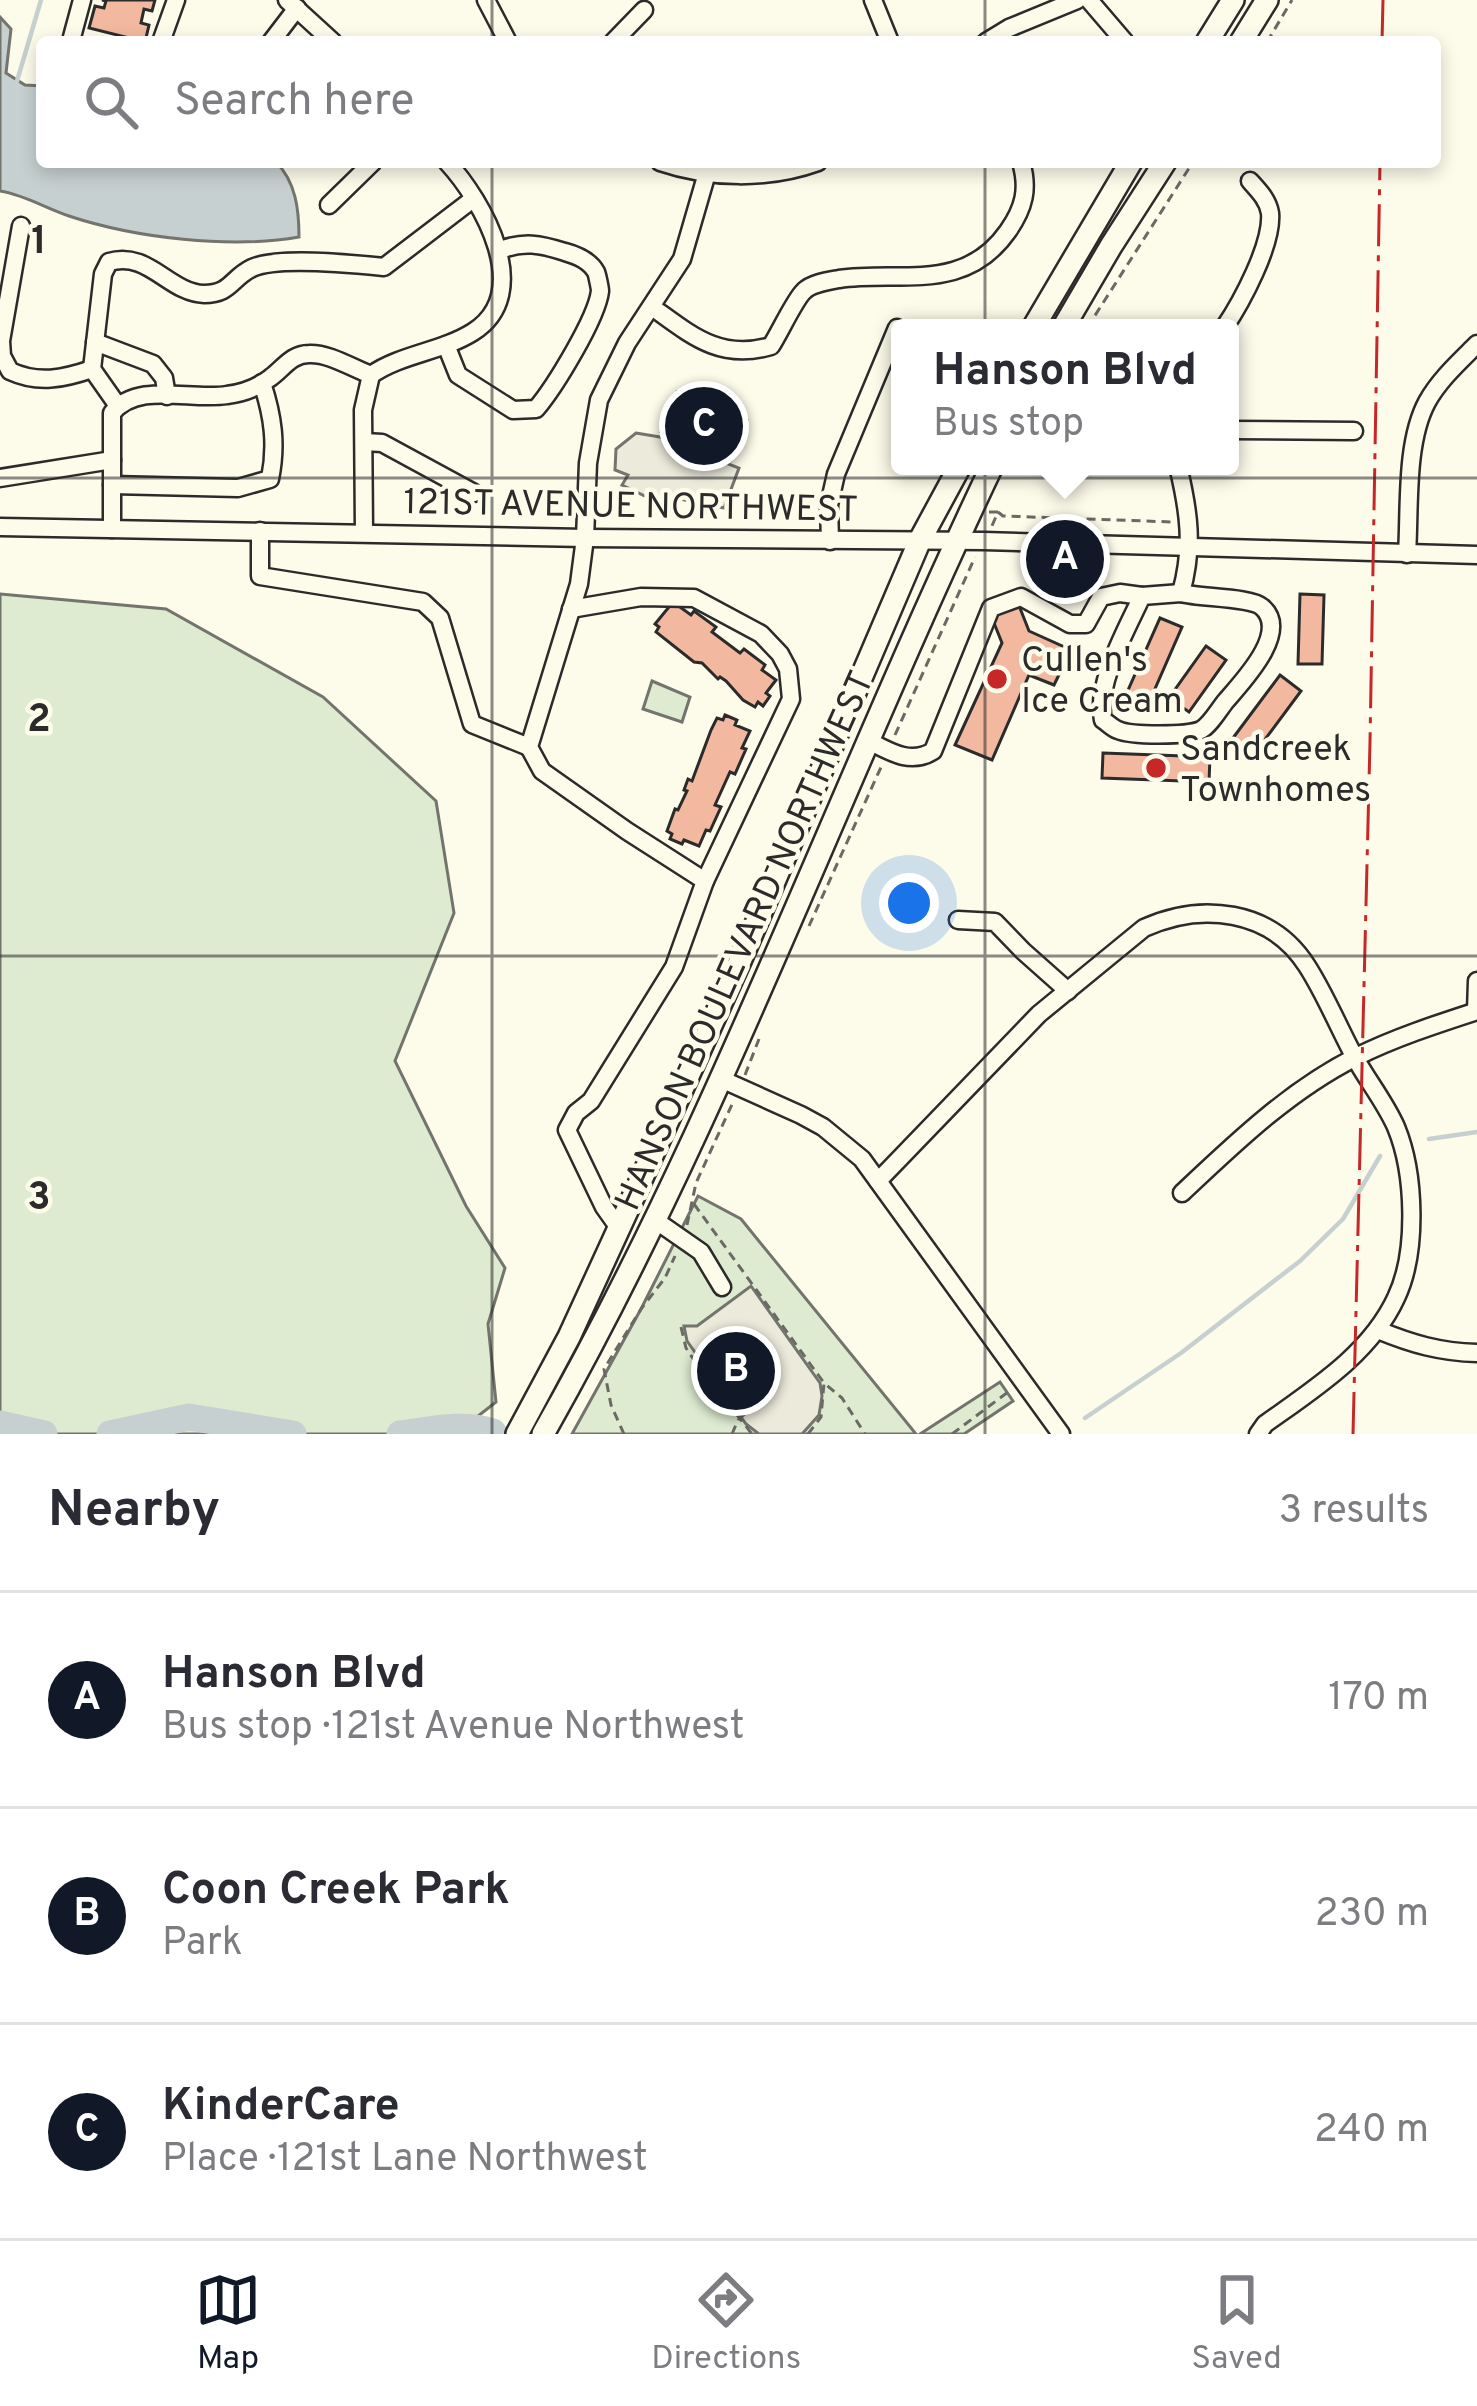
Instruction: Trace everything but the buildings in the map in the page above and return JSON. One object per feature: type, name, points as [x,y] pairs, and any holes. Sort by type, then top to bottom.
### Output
[{"type":"main road","points":[[1211,36],[1233,0]]},
{"type":"main road","points":[[1245,36],[1267,0]]},
{"type":"main road","points":[[1038,319],[1127,168]]},
{"type":"main road","points":[[1069,319],[1161,168]]},
{"type":"main road","name":"HANSON BOULEVARD NORTHWEST","points":[[517,1434],[619,1228],[759,917],[920,540],[954,475]]},
{"type":"main road","name":"HANSON BOULEVARD NORTHWEST","points":[[543,1434],[730,1083],[879,746],[957,541],[988,475]]},
{"type":"main road","points":[[655,1220],[647,1212],[645,1197],[758,943],[759,917]]},
{"type":"street","points":[[72,36],[82,0]]},
{"type":"street","points":[[163,36],[176,0]]},
{"type":"street","points":[[487,0],[505,36]]},
{"type":"street","points":[[873,0],[888,36]]},
{"type":"street","points":[[996,36],[1077,0]]},
{"type":"street","points":[[1089,0],[1120,36]]},
{"type":"street","points":[[274,36],[292,4],[327,36]]},
{"type":"street","points":[[619,36],[644,10]]},
{"type":"street","points":[[329,205],[367,168]]},
{"type":"street","points":[[364,532],[363,410],[370,375],[477,330],[495,306],[502,278],[500,250],[488,221],[451,168]]},
{"type":"street","points":[[686,168],[748,175],[798,168]]},
{"type":"street","points":[[652,307],[698,340],[752,352],[771,346],[804,291],[824,281],[919,278],[951,272],[980,257],[1001,241],[1016,219],[1024,201],[1023,168]]},
{"type":"street","points":[[530,747],[579,584],[588,463],[599,400],[627,343],[682,259],[707,173]]},
{"type":"street","points":[[1229,319],[1252,279],[1269,227],[1265,198],[1250,181]]},
{"type":"street","points":[[118,406],[92,369],[103,274],[110,262],[120,258],[140,262],[199,294],[223,292],[252,268],[272,264],[333,261],[384,267],[473,199]]},
{"type":"street","points":[[21,226],[2,356],[10,370],[37,379],[63,379],[92,369]]},
{"type":"street","points":[[446,345],[458,375],[513,410],[536,409],[551,392],[590,317],[599,291],[597,274],[574,254],[534,242],[500,250]]},
{"type":"street","points":[[830,541],[829,505],[836,474],[891,341]]},
{"type":"street","points":[[95,342],[153,364],[164,378],[167,396]]},
{"type":"street","points":[[1407,554],[1413,449],[1420,416],[1440,382],[1477,344]]},
{"type":"street","points":[[112,529],[112,413],[122,401],[143,395],[215,398],[245,392],[292,358],[308,354],[370,375]]},
{"type":"street","points":[[112,484],[238,488],[270,479],[274,429],[262,383]]},
{"type":"street","points":[[1239,430],[1354,431]]},
{"type":"street","points":[[364,442],[382,443],[474,493]]},
{"type":"street","points":[[0,478],[112,460]]},
{"type":"street","points":[[1180,475],[1190,524],[1187,570],[1180,592]]},
{"type":"street","name":"121ST AVENUE NORTHWEST","points":[[0,527],[920,540],[1477,555]]},
{"type":"street","points":[[260,531],[260,576],[423,602],[440,618],[472,724],[530,747],[542,771],[706,881]]},
{"type":"street","points":[[879,746],[912,759],[933,751],[991,608],[1022,597],[1070,625],[1086,625],[1101,597],[1120,593],[1180,592],[1254,603],[1265,609],[1270,637],[1258,662],[1204,729],[1182,734],[1121,732],[1103,720],[1100,705],[1115,656],[1142,596]]},
{"type":"street","points":[[571,609],[641,597],[694,598],[760,634],[780,654],[788,669],[791,699],[706,881],[674,967],[591,1101],[576,1112],[567,1130],[619,1228]]},
{"type":"street","points":[[878,1181],[1039,1014],[1144,928],[1210,911],[1271,930],[1307,964],[1396,1128],[1412,1192],[1409,1243],[1398,1294],[1378,1330],[1337,1372],[1258,1434]]},
{"type":"street","points":[[958,920],[995,922],[1068,991]]},
{"type":"street","points":[[1182,1193],[1285,1102],[1355,1058],[1476,1011],[1477,981]]},
{"type":"street","points":[[730,1083],[823,1127],[862,1159],[1061,1434]]},
{"type":"street","points":[[655,1220],[701,1252],[722,1287]]},
{"type":"street","points":[[1378,1330],[1443,1352],[1477,1353]]},
{"type":"path","points":[[1271,36],[1292,0]]},
{"type":"path","points":[[1093,319],[1189,168]]},
{"type":"path","points":[[995,507],[1003,516],[1190,524]]},
{"type":"path","points":[[810,925],[879,746],[970,568]]},
{"type":"path","points":[[730,1083],[763,1031]]},
{"type":"path","points":[[694,1203],[865,1434]]},
{"type":"path","points":[[681,1328],[686,1348],[752,1434]]},
{"type":"path","points":[[604,1369],[611,1405],[624,1434]]},
{"type":"path","points":[[952,1434],[1022,1381]]},
{"type":"path","points":[[808,1434],[821,1417],[824,1382]]},
{"type":"path","points":[[732,1434],[738,1420],[757,1403]]},
{"type":"green space","points":[[0,594],[166,609],[323,697],[436,801],[454,913],[395,1061],[466,1206],[505,1268],[488,1324],[496,1402],[455,1434],[0,1434]]},
{"type":"green space","points":[[652,681],[690,697],[682,722],[643,709]]},
{"type":"green space","points":[[698,1196],[741,1219],[916,1434],[572,1434]]},
{"type":"green space","points":[[1000,1382],[1013,1401],[964,1434],[920,1434]]},
{"type":"shaded area","points":[[0,17],[11,29],[6,73],[25,85],[36,86],[36,168],[280,168],[295,197],[299,237],[244,242],[153,235],[95,224],[0,191]]},
{"type":"shaded area","points":[[636,433],[660,437],[739,468],[724,508],[680,499],[674,510],[622,485],[628,475],[615,470],[616,449]]},
{"type":"shaded area","points":[[751,1286],[820,1383],[819,1415],[802,1434],[759,1434],[746,1424],[687,1341],[684,1326],[697,1326]]},
{"type":"waterway","points":[[17,81],[41,0]]},
{"type":"waterway","points":[[1429,1139],[1477,1132]]},
{"type":"waterway","points":[[1085,1418],[1181,1353],[1300,1261],[1343,1219],[1380,1156]]},
{"type":"waterway","points":[[110,1434],[189,1417],[293,1434]]},
{"type":"waterway","points":[[0,1424],[44,1434]]},
{"type":"waterway","points":[[400,1434],[458,1427],[493,1432]]},
{"type":"power","points":[[1382,36],[1383,0]]},
{"type":"power","points":[[1353,1434],[1380,168]]},
{"type":"place","name":"KinderCare","points":[[704,426]]},
{"type":"place","name":"Hanson Blvd","points":[[1065,559]]},
{"type":"place","name":"Cullen's Ice Cream","points":[[997,679]]},
{"type":"place","name":"Sandcreek Townhomes","points":[[1156,768]]},
{"type":"place","name":"Coon Creek Park","points":[[736,1371]]}]
